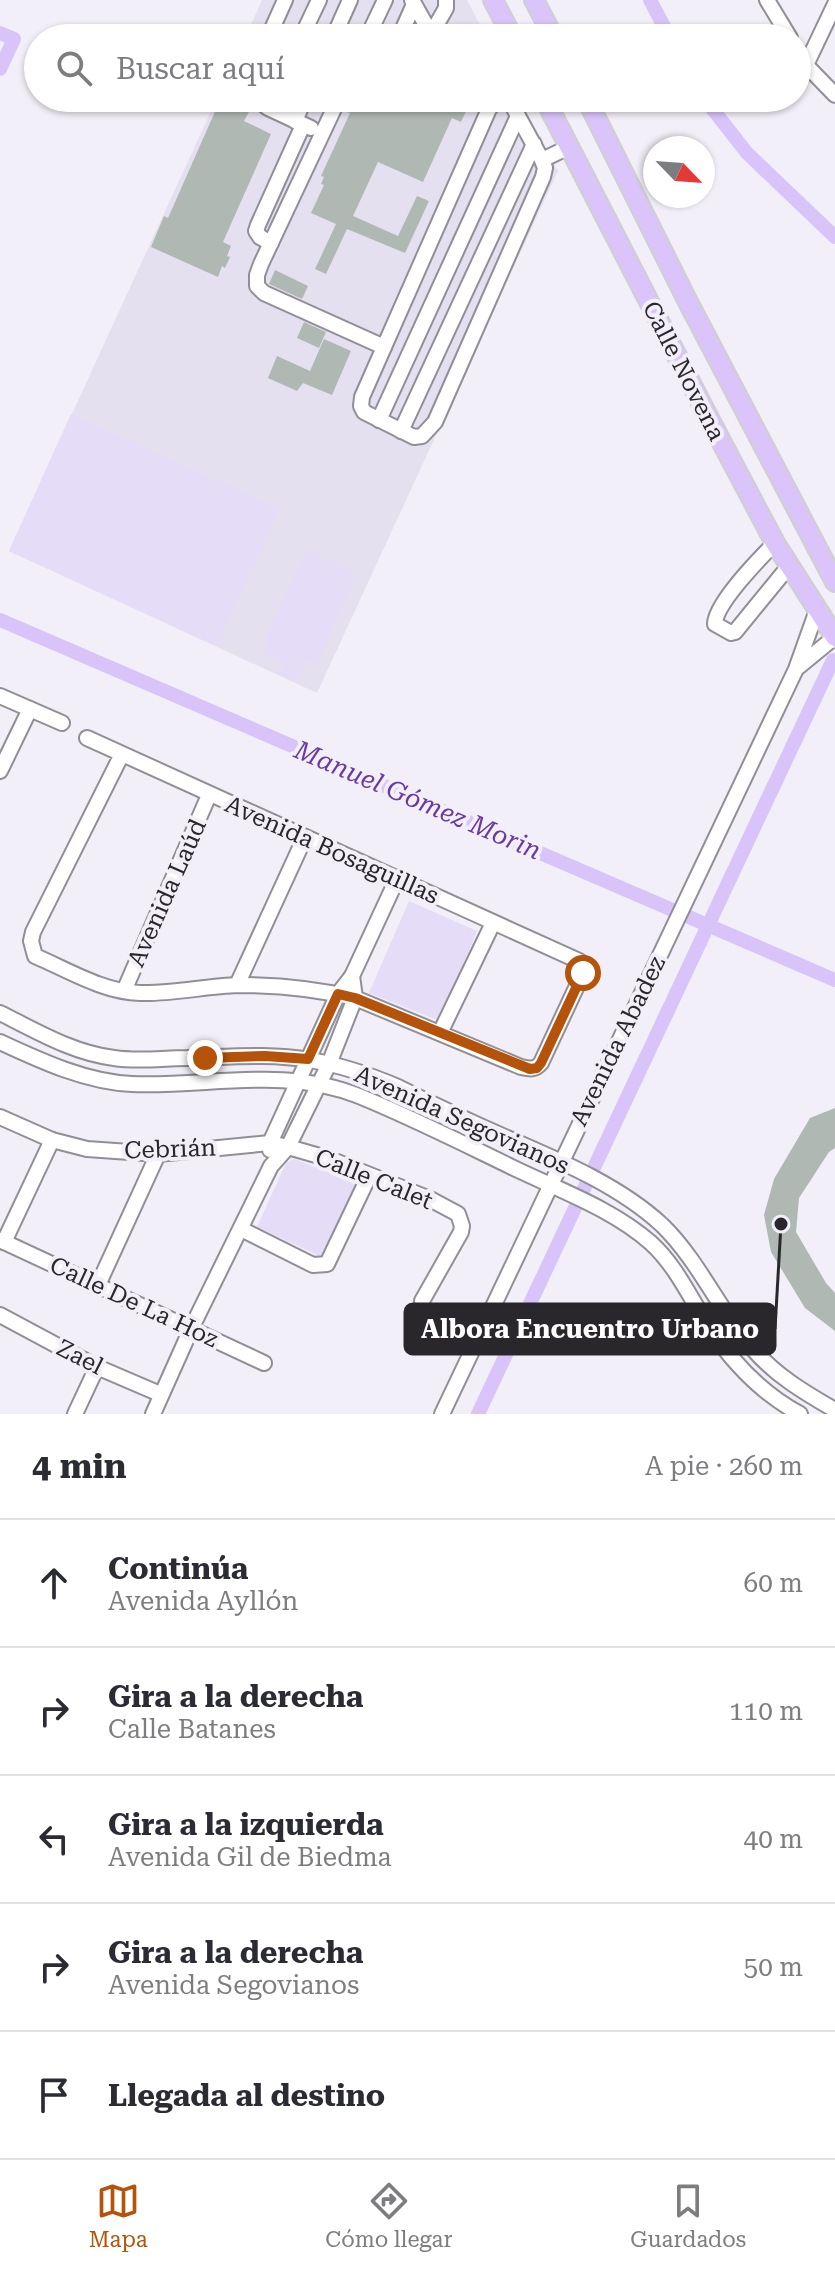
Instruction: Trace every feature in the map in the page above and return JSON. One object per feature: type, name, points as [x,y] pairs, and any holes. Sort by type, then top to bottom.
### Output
[{"type":"main road","points":[[493,0],[506,24]]},
{"type":"main road","points":[[534,0],[547,24]]},
{"type":"main road","name":"Calle Novena","points":[[551,112],[775,543],[835,637]]},
{"type":"main road","name":"Calle Novena","points":[[593,112],[835,582]]},
{"type":"street","points":[[274,24],[285,0]]},
{"type":"street","points":[[308,24],[319,0]]},
{"type":"street","points":[[339,24],[350,0]]},
{"type":"street","points":[[374,24],[385,0]]},
{"type":"street","points":[[437,24],[446,8],[446,0]]},
{"type":"street","points":[[767,0],[782,24]]},
{"type":"street","points":[[413,2],[424,24]]},
{"type":"street","points":[[404,24],[413,2]]},
{"type":"street","points":[[811,54],[835,4]]},
{"type":"street","points":[[811,70],[835,95]]},
{"type":"street","points":[[283,112],[322,133]]},
{"type":"street","points":[[271,243],[256,231],[302,112]]},
{"type":"street","points":[[332,112],[257,275],[257,286],[264,293],[384,347]]},
{"type":"street","points":[[488,112],[362,397],[364,412],[414,437],[422,436],[435,422],[543,177],[545,168],[542,160],[516,112]]},
{"type":"street","points":[[379,420],[518,116]]},
{"type":"street","points":[[401,431],[534,144]]},
{"type":"street","points":[[542,160],[569,147]]},
{"type":"street","points":[[775,543],[720,608],[714,621],[717,627],[731,633],[738,630],[789,566]]},
{"type":"street","name":"Avenida Abadez","points":[[442,1414],[567,1164],[796,669],[817,610]]},
{"type":"street","name":"Avenida Abadez","points":[[796,669],[835,637]]},
{"type":"street","points":[[0,696],[62,723]]},
{"type":"street","points":[[0,771],[30,709]]},
{"type":"street","name":"Avenida Bosaguillas","points":[[87,738],[583,964],[583,973],[537,1068],[521,1067],[440,1033]]},
{"type":"street","points":[[122,754],[33,932],[31,941],[35,956],[112,989],[139,993],[237,985],[318,990],[355,998],[440,1033],[493,923]]},
{"type":"street","name":"Avenida Laúd","points":[[124,991],[209,795]]},
{"type":"street","points":[[237,985],[305,837]]},
{"type":"street","points":[[271,1166],[270,1143],[338,994],[352,976],[397,879]]},
{"type":"street","points":[[153,1414],[271,1166],[288,1147],[320,1084],[355,998],[352,976]]},
{"type":"street","name":"Avenida Segovianos","points":[[0,1013],[67,1045],[110,1058],[133,1061],[265,1056],[329,1064],[372,1076],[567,1164],[640,1207],[664,1227],[695,1265],[740,1333],[776,1372],[835,1410]]},
{"type":"street","name":"Avenida Segovianos","points":[[0,1042],[69,1071],[104,1081],[131,1084],[257,1079],[299,1081],[359,1096],[603,1211],[650,1242],[690,1293],[737,1365],[768,1393],[800,1414]]},
{"type":"street","name":"Cebrián","points":[[0,1117],[52,1140],[87,1149],[158,1154],[270,1143],[288,1147]]},
{"type":"street","points":[[500,1162],[511,1139]]},
{"type":"street","points":[[2,1241],[52,1140]]},
{"type":"street","name":"Calle Calet","points":[[288,1147],[330,1159],[430,1199],[458,1214],[461,1232],[422,1301]]},
{"type":"street","points":[[530,1176],[540,1152]]},
{"type":"street","points":[[98,1285],[158,1154]]},
{"type":"street","points":[[241,1229],[313,1265],[327,1264],[369,1176]]},
{"type":"street","points":[[603,1211],[610,1189]]},
{"type":"street","name":"Calle De La Hoz","points":[[2,1241],[264,1363]]},
{"type":"street","name":"Zael","points":[[1,1317],[97,1367],[160,1394]]},
{"type":"street","points":[[75,1414],[97,1367]]},
{"type":"shaded area","points":[[262,0],[467,0],[480,24],[251,24]]},
{"type":"shaded area","points":[[211,112],[526,112],[558,171],[317,693],[9,551]]},
{"type":"shaded area","points":[[71,414],[280,509],[217,646],[9,551]]},
{"type":"shaded area","points":[[306,550],[357,574],[316,665],[305,661],[296,682],[280,674],[284,662],[264,653],[269,641],[265,639]]},
{"type":"shaded area","points":[[409,901],[477,931],[440,1021],[369,993]]},
{"type":"shaded area","points":[[294,1159],[359,1184],[326,1259],[257,1227],[286,1163]]},
{"type":"building","points":[[215,112],[249,112],[244,121],[271,134],[223,242],[231,246],[227,256],[230,257],[218,277],[151,247],[164,216],[168,218]]},
{"type":"building","points":[[347,112],[466,112],[461,122],[452,118],[423,182],[378,162],[353,216],[398,236],[417,196],[429,201],[405,253],[347,229],[326,274],[315,269],[336,224],[311,213],[324,185],[321,184],[324,177],[321,176],[350,113]]},
{"type":"building","points":[[275,270],[308,286],[302,299],[269,284]]},
{"type":"building","points":[[304,322],[326,332],[319,348],[297,338]]},
{"type":"building","points":[[324,339],[351,351],[332,395],[303,383],[297,391],[268,378],[277,356],[310,371]]},
{"type":"building","points":[[835,1108],[835,1148],[829,1152],[799,1198],[796,1232],[835,1293],[835,1331],[805,1308],[771,1252],[764,1215],[774,1179],[810,1118]]},
{"type":"waterway","points":[[650,0],[663,24]]},
{"type":"waterway","name":"Manuel Gómez Morin","points":[[0,33],[14,39],[0,69]]},
{"type":"waterway","points":[[715,112],[747,153],[835,237]]},
{"type":"waterway","name":"Manuel Gómez Morin","points":[[0,620],[835,980]]},
{"type":"waterway","points":[[478,1414],[833,660]]},
{"type":"place","name":"Albora Encuentro Urbano","points":[[781,1224]]},
{"type":"route","points":[[205,1058],[265,1056],[308,1059],[338,994],[355,998],[521,1067],[537,1068],[583,973]]}]
